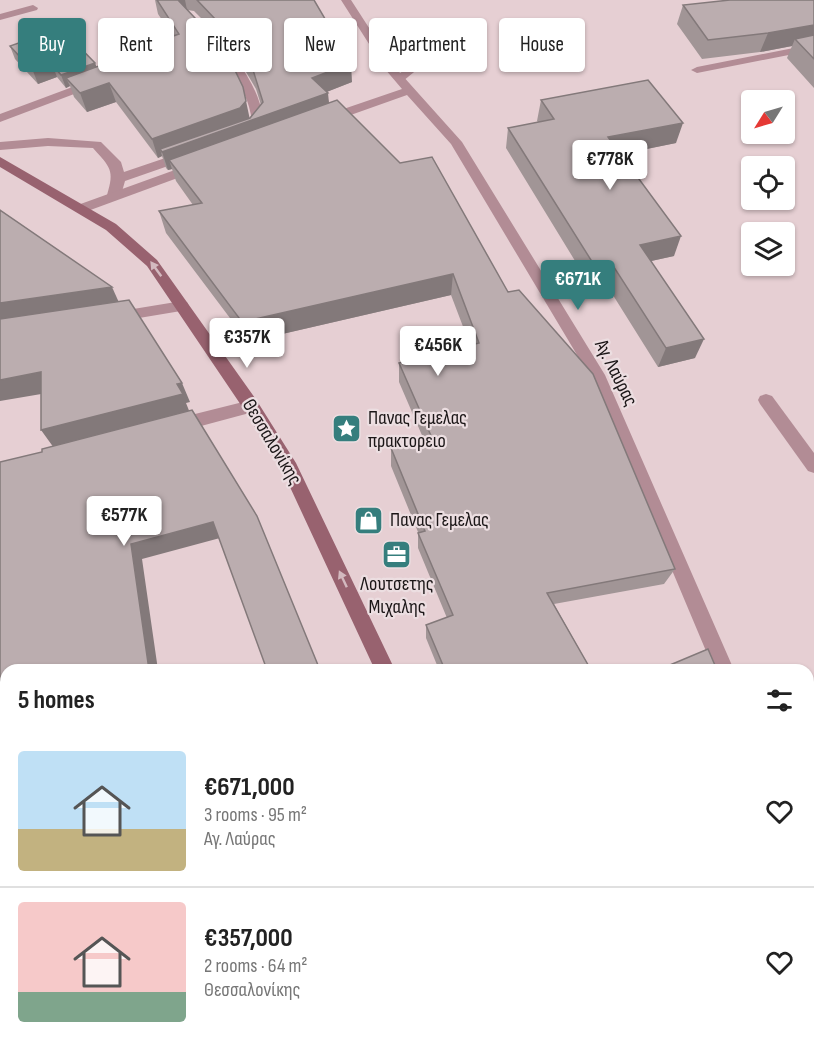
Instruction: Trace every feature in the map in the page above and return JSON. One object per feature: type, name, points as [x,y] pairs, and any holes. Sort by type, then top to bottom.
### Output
[{"type":"street","name":"Αγ. Λαύρας","points":[[346,0],[388,67],[456,142],[599,379],[721,664]]},
{"type":"street","points":[[0,17],[33,8]]},
{"type":"street","points":[[697,70],[814,47]]},
{"type":"street","points":[[237,72],[258,106],[258,122],[249,132],[238,136]]},
{"type":"street","points":[[311,125],[404,84],[416,72]]},
{"type":"street","points":[[0,118],[108,78]]},
{"type":"street","points":[[0,146],[22,142],[62,141],[96,145],[116,165],[119,178],[114,195]]},
{"type":"street","points":[[119,178],[196,152]]},
{"type":"street","points":[[80,209],[213,160]]},
{"type":"street","name":"Θεσσαλονίκης","points":[[0,161],[111,227],[152,263],[251,406],[290,468],[382,664]]},
{"type":"street","points":[[98,319],[182,306]]},
{"type":"street","points":[[766,400],[814,466]]},
{"type":"street","points":[[162,429],[251,406]]},
{"type":"shaded area","points":[[0,0],[814,0],[814,664],[0,664]]},
{"type":"building","points":[[157,0],[178,0],[195,18],[186,18],[186,72],[236,72],[243,87],[246,101],[240,108],[152,139],[109,83],[80,93],[66,78],[98,66],[98,72],[174,72],[174,36],[179,34],[174,26],[174,18],[169,18]]},
{"type":"building","points":[[197,0],[314,0],[325,18],[284,18],[284,72],[328,72],[312,78],[328,93],[162,152],[160,149],[250,118],[263,102],[254,72],[272,72],[272,18],[214,18]]},
{"type":"building","points":[[730,0],[814,0],[814,25],[708,40],[683,5]]},
{"type":"building","points":[[814,35],[814,59],[795,39]]},
{"type":"building","points":[[18,43],[18,55],[10,46]]},
{"type":"building","points":[[86,54],[95,63],[86,66]]},
{"type":"building","points":[[648,80],[683,123],[608,137],[681,236],[640,245],[704,339],[666,348],[612,264],[596,268],[508,128],[554,119],[541,100]]},
{"type":"building","points":[[337,100],[400,163],[432,157],[508,292],[519,290],[593,374],[675,569],[547,593],[588,664],[442,664],[426,625],[453,615],[418,533],[425,531],[391,448],[432,438],[399,363],[479,343],[453,274],[242,322],[159,211],[202,203],[169,160]]},
{"type":"building","points":[[0,210],[112,287],[0,303]]},
{"type":"building","points":[[129,300],[182,383],[177,384],[183,394],[41,430],[41,372],[0,380],[0,319]]},
{"type":"building","points":[[192,410],[257,516],[318,664],[265,664],[213,522],[131,544],[148,664],[0,664],[0,462],[42,452],[42,449]]},
{"type":"building","points":[[708,649],[714,664],[672,664]]},
{"type":"place","name":"Πανας Γεμελας πρακτορειο","points":[[347,429]]},
{"type":"place","name":"Πανας Γεμελας","points":[[369,520]]},
{"type":"place","name":"Λουτσετης Μιχαλης","points":[[397,554]]}]
